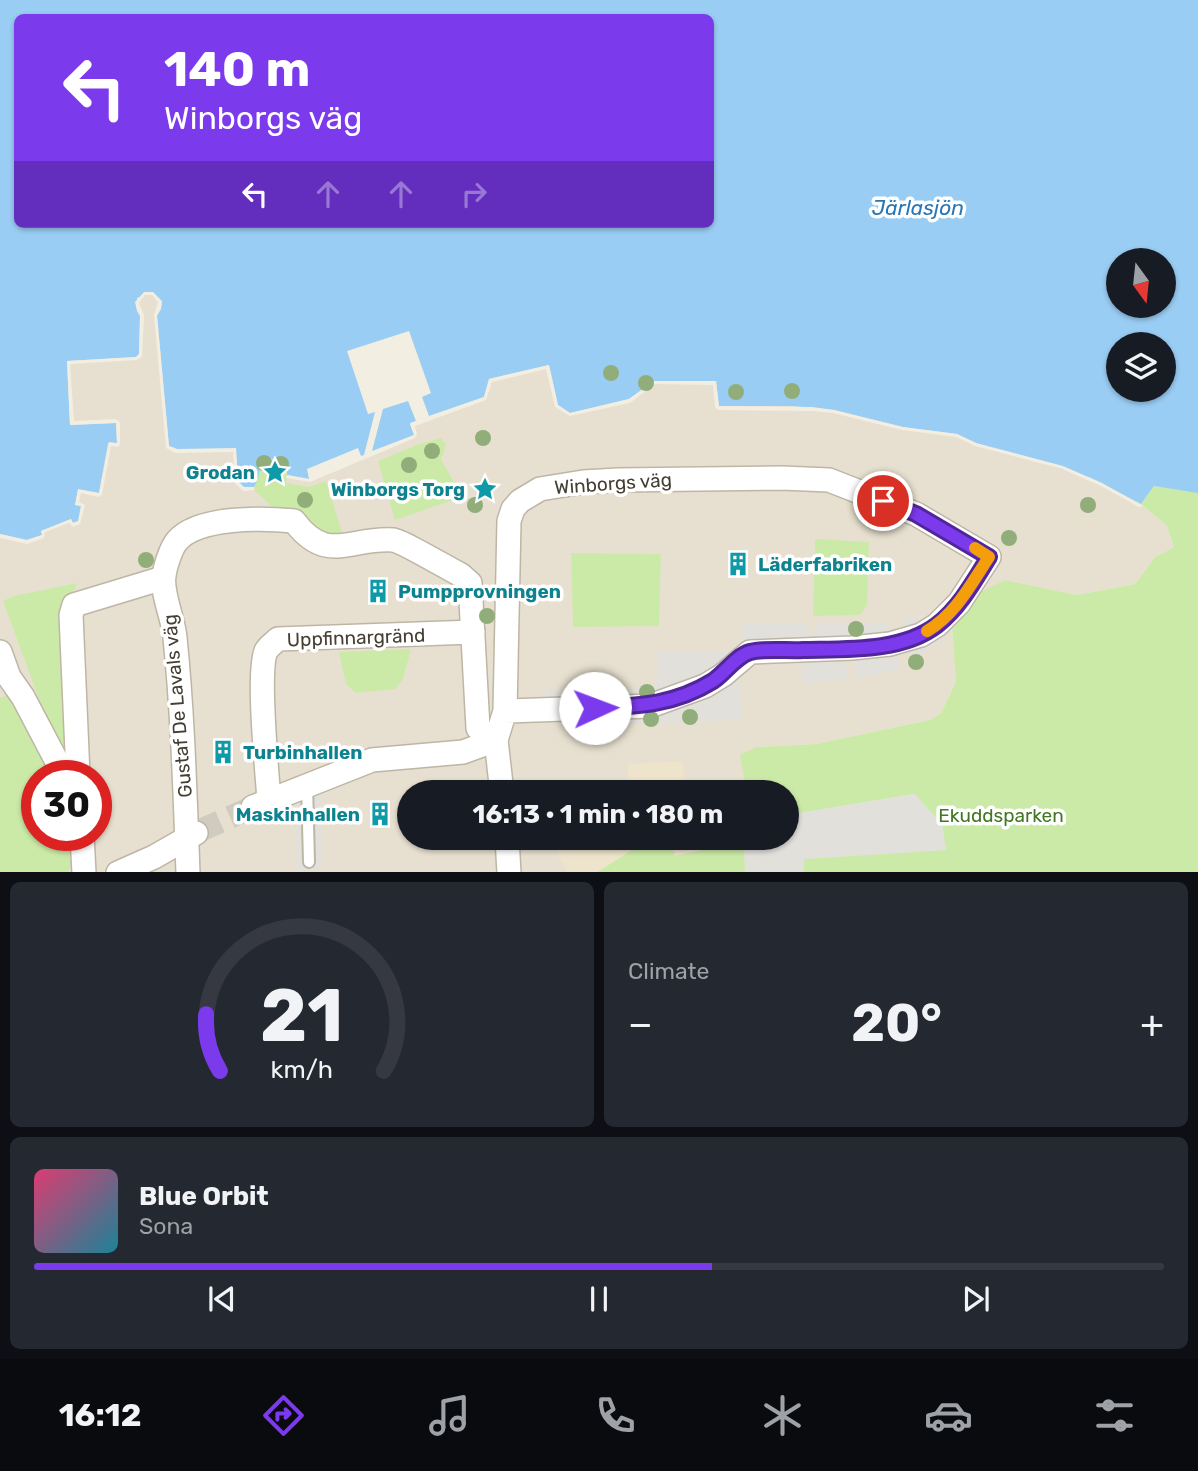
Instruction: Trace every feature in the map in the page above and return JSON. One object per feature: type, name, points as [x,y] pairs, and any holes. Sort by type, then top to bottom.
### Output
[{"type":"street","name":"Winborgs väg","points":[[501,780],[496,740],[505,711],[509,521],[513,509],[520,501],[540,489],[618,480],[829,480],[916,514],[989,557],[959,603],[937,625],[911,638],[890,644],[852,648],[750,652],[705,686],[649,706],[505,711]]},
{"type":"street","points":[[77,760],[71,615],[74,605],[163,578],[175,542],[189,531],[213,523],[277,519],[294,521],[314,543],[332,546],[395,540],[461,575],[470,583],[478,728],[496,740]]},
{"type":"street","name":"Gustaf De Lavals väg","points":[[163,578],[175,636],[192,836],[188,872]]},
{"type":"street","name":"Uppfinnargränd","points":[[307,784],[261,803],[263,661],[267,648],[278,639],[473,632]]},
{"type":"street","points":[[0,652],[5,679],[23,697],[56,760]]},
{"type":"street","points":[[307,784],[372,760],[463,752],[496,740]]},
{"type":"street","points":[[120,872],[192,836]]},
{"type":"street","points":[[508,850],[509,872]]},
{"type":"street","points":[[83,851],[84,872]]},
{"type":"lane","points":[[307,784],[309,862]]},
{"type":"shaded area","points":[[157,294],[236,448],[258,479],[282,460],[416,422],[489,379],[549,365],[654,381],[716,381],[834,410],[957,434],[1063,466],[1141,504],[1167,526],[1174,547],[1155,557],[1135,584],[1077,595],[1005,580],[952,630],[956,680],[941,713],[930,720],[816,744],[756,747],[748,780],[397,780],[397,850],[799,850],[799,813],[915,794],[975,872],[0,872],[0,534],[27,540],[71,519],[75,505],[67,361],[137,311],[140,295]]},
{"type":"shaded area","points":[[906,618],[925,618],[944,629],[947,637],[914,660],[909,653],[898,655],[900,670],[857,677],[855,662],[846,662],[847,679],[803,683],[799,650],[741,650],[743,624],[808,624],[809,635],[815,634],[815,624],[852,624],[852,631],[859,630],[859,624],[890,623],[889,634],[897,633]]},
{"type":"shaded area","points":[[658,651],[737,652],[742,719],[693,722],[693,714],[686,713],[686,722],[655,723],[654,715],[647,715],[647,723],[620,725],[619,716],[613,717],[613,725],[596,725],[596,717],[545,709],[544,690],[590,689],[590,698],[596,698],[596,689],[645,689],[645,698],[652,698],[658,673]]},
{"type":"shaded area","points":[[683,761],[684,780],[629,780],[628,764]]},
{"type":"shaded area","points":[[322,789],[322,869],[297,871],[295,801]]},
{"type":"shaded area","points":[[915,794],[942,825],[946,850],[804,859],[804,872],[745,872],[744,850],[799,850],[799,813]]},
{"type":"shaded area","points":[[559,850],[632,850],[598,872],[567,872],[559,857]]},
{"type":"shaded area","points":[[673,850],[705,850],[675,856]]},
{"type":"green space","points":[[441,438],[446,445],[441,459],[462,497],[395,520],[378,461]]},
{"type":"green space","points":[[269,459],[282,460],[287,467],[286,483],[309,487],[326,481],[343,536],[335,539],[275,509],[255,491],[261,462]]},
{"type":"green space","name":"Ekuddsparken","points":[[1154,486],[1198,489],[1198,872],[804,872],[803,859],[946,850],[942,825],[914,794],[799,813],[799,780],[744,780],[740,755],[756,747],[816,744],[930,720],[941,713],[956,681],[952,630],[975,595],[1005,580],[1077,595],[1135,584],[1155,557],[1174,547],[1167,526],[1141,504]]},
{"type":"green space","points":[[815,539],[869,542],[867,605],[860,615],[813,616]]},
{"type":"green space","points":[[571,553],[661,554],[659,626],[573,627]]},
{"type":"green space","points":[[77,583],[68,604],[67,750],[53,737],[3,601],[14,596]]},
{"type":"green space","points":[[411,649],[403,679],[395,689],[356,693],[346,684],[339,652]]},
{"type":"green space","points":[[15,692],[51,760],[21,760],[21,851],[74,851],[74,864],[67,872],[0,872],[0,698]]},
{"type":"green space","points":[[632,850],[673,850],[675,856],[703,850],[744,850],[745,872],[598,872]]},
{"type":"water","name":"Järlasjön","points":[[0,0],[1198,0],[1198,493],[1154,486],[1141,504],[1091,478],[976,443],[957,434],[903,427],[834,410],[793,406],[719,406],[716,381],[654,381],[629,399],[570,413],[558,405],[549,365],[489,379],[484,397],[410,423],[414,435],[309,479],[287,475],[287,467],[282,460],[269,459],[261,462],[254,487],[244,488],[238,481],[236,449],[177,449],[169,446],[157,315],[162,305],[153,292],[137,298],[140,316],[139,354],[136,357],[67,361],[70,425],[116,423],[117,444],[108,443],[99,493],[78,490],[75,505],[81,506],[79,521],[73,523],[71,519],[41,531],[42,535],[26,540],[0,534]]},
{"type":"pier","points":[[144,292],[153,292],[162,301],[157,316],[169,446],[177,449],[236,448],[238,481],[244,487],[254,487],[254,490],[243,491],[235,483],[233,452],[176,453],[166,448],[154,315],[158,302],[152,295],[145,295],[139,303],[144,315],[142,357],[137,360],[70,364],[74,421],[116,419],[120,422],[120,445],[111,446],[102,495],[98,497],[81,493],[79,502],[85,505],[80,524],[73,527],[69,523],[45,532],[44,538],[27,544],[0,538],[0,534],[27,540],[71,519],[73,523],[78,521],[81,506],[75,505],[78,489],[99,493],[109,442],[117,443],[116,423],[70,425],[67,361],[136,357],[139,354],[140,316],[135,302]]},
{"type":"pier","points":[[409,331],[431,393],[422,397],[429,416],[484,397],[489,379],[549,365],[558,405],[570,413],[629,399],[654,381],[716,381],[719,406],[812,407],[903,427],[957,434],[976,443],[1063,466],[1102,483],[1143,506],[1139,507],[1062,469],[975,446],[956,437],[902,430],[833,413],[718,410],[715,407],[713,385],[655,384],[630,403],[570,416],[555,407],[546,369],[492,382],[486,400],[415,426],[415,438],[310,482],[286,478],[287,475],[309,479],[307,469],[358,448],[361,456],[364,455],[375,412],[368,414],[347,351]],"holes":[[[408,401],[416,421],[410,424],[414,435],[372,451],[383,409]]]},
{"type":"tunnel","points":[[199,831],[253,807]]},
{"type":"slow traffic","points":[[927,631],[959,603],[989,557],[975,548]]},
{"type":"place","name":"Grodan","points":[[275,472]]},
{"type":"place","name":"Winborgs Torg","points":[[485,489]]},
{"type":"place","name":"Läderfabriken","points":[[738,564]]},
{"type":"place","name":"Pumpprovningen","points":[[378,591]]},
{"type":"place","name":"Turbinhallen","points":[[223,752]]},
{"type":"place","name":"Maskinhallen","points":[[380,814]]},
{"type":"route","points":[[595,708],[649,706],[678,697],[723,675],[737,660],[750,652],[890,644],[920,635],[937,625],[959,603],[989,557],[916,514],[883,501]]}]
